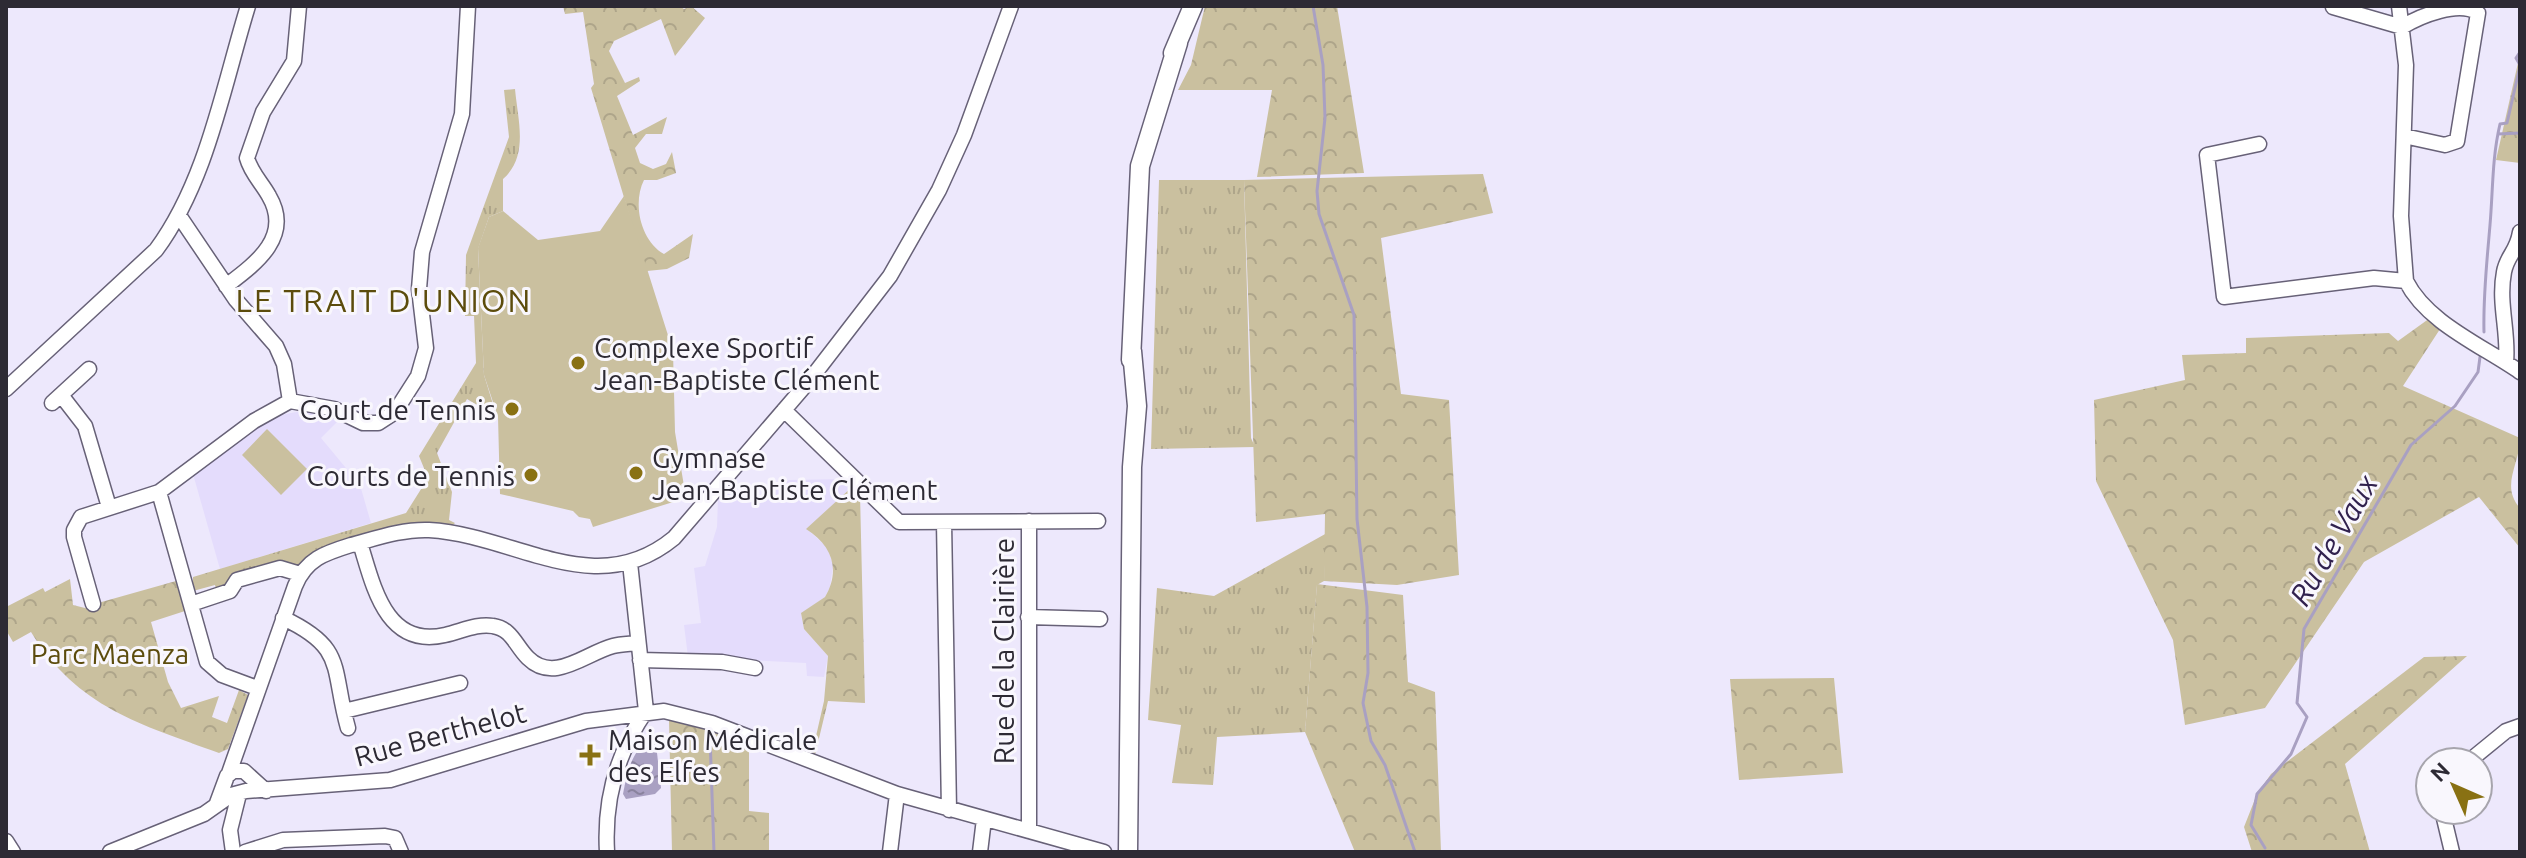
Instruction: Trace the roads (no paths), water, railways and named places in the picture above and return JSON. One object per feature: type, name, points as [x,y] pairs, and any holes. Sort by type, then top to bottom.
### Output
[{"type":"main road","points":[[1179,39],[1186,6]]},
{"type":"main road","points":[[1128,852],[1132,467],[1137,406],[1132,351],[1136,205],[1147,134],[1193,6]]},
{"type":"street","points":[[6,389],[156,250],[180,217],[248,6]]},
{"type":"street","points":[[226,286],[264,255],[275,232],[275,207],[247,158],[263,112],[294,61],[299,6]]},
{"type":"street","points":[[93,604],[74,530],[81,517],[159,492],[254,421],[290,401],[334,409],[363,423],[378,423],[395,412],[418,376],[426,348],[419,289],[422,252],[462,114],[468,6]]},
{"type":"street","points":[[233,852],[232,820],[238,784],[235,752],[300,574],[321,554],[392,534],[427,530],[456,533],[580,566],[603,568],[630,563],[659,551],[674,538],[784,410],[871,303],[913,237],[964,135],[1011,6]]},
{"type":"street","points":[[2399,6],[2406,65],[2401,216],[2406,281],[2411,291],[2440,318],[2520,372]]},
{"type":"street","points":[[2333,7],[2402,27],[2436,11],[2464,7],[2478,13],[2457,141],[2445,145],[2404,136]]},
{"type":"street","points":[[2259,144],[2207,155],[2224,297],[2374,278],[2406,281]]},
{"type":"street","points":[[180,217],[226,286],[276,346],[284,364],[290,401]]},
{"type":"street","points":[[2506,362],[2501,310],[2504,272],[2518,250],[2520,232]]},
{"type":"street","points":[[89,369],[57,399],[85,426],[109,507]]},
{"type":"street","name":"Rue de la Clairière","points":[[784,410],[895,520],[1029,521],[1029,831]]},
{"type":"street","points":[[159,492],[211,670],[257,688]]},
{"type":"street","points":[[1029,521],[1098,521]]},
{"type":"street","points":[[944,522],[949,810]]},
{"type":"street","points":[[360,543],[383,610],[411,633],[441,636],[482,625],[494,626],[507,631],[534,663],[547,668],[565,667],[617,645],[638,643]]},
{"type":"street","points":[[607,852],[610,785],[620,758],[646,711],[630,563]]},
{"type":"street","points":[[191,604],[230,591],[237,580],[280,568],[300,574]]},
{"type":"street","points":[[1028,617],[1100,619]]},
{"type":"street","points":[[283,618],[307,630],[329,650],[337,670],[348,728]]},
{"type":"street","points":[[640,660],[722,662],[755,668]]},
{"type":"street","points":[[344,711],[460,683]]},
{"type":"street","points":[[646,711],[712,723],[897,794],[1029,831],[1070,847],[1104,852]]},
{"type":"street","name":"Rue Berthelot","points":[[238,784],[266,791],[390,780],[571,724],[646,711]]},
{"type":"street","points":[[2488,746],[2506,731],[2520,726]]},
{"type":"street","points":[[210,811],[238,784]]},
{"type":"street","points":[[890,852],[897,794]]},
{"type":"street","points":[[110,852],[210,811],[227,810],[232,820]]},
{"type":"street","points":[[980,852],[984,819]]},
{"type":"street","points":[[2446,826],[2452,852]]},
{"type":"street","points":[[245,852],[283,840],[385,836],[397,840],[401,852]]},
{"type":"street","points":[[6,841],[13,852]]},
{"type":"water","points":[[648,740],[656,744],[661,788],[655,794],[626,799],[623,794],[631,764],[637,751]]},
{"type":"waterway","points":[[1313,6],[1323,65],[1325,118],[1317,191],[1319,214],[1354,315],[1357,519],[1367,607],[1368,673],[1363,703],[1371,741],[1385,765],[1415,852]]},
{"type":"waterway","name":"Ru de Vaux","points":[[2520,52],[2516,58],[2520,65]]},
{"type":"waterway","name":"Ru de Vaux","points":[[2484,332],[2495,149],[2500,124],[2507,123],[2520,66]]},
{"type":"waterway","points":[[2498,134],[2520,133]]},
{"type":"waterway","name":"Ru de Vaux","points":[[2265,848],[2251,825],[2257,794],[2291,754],[2307,717],[2297,703],[2304,629],[2411,445],[2455,406],[2478,372],[2480,357]]},
{"type":"waterway","points":[[710,736],[714,852]]},
{"type":"place","name":"Complexe Sportif Jean-Baptiste Clément","points":[[578,363]]},
{"type":"place","name":"Court de Tennis","points":[[512,409]]},
{"type":"place","name":"Gymnase Jean-Baptiste Clément","points":[[636,473]]},
{"type":"place","name":"Courts de Tennis","points":[[531,475]]},
{"type":"place","name":"Maison Médicale des Elfes","points":[[590,755]]},
{"type":"district","name":"LE TRAIT D'UNION","points":[[384,300]]},
{"type":"park label","name":"Parc Maenza","points":[[110,653]]}]
